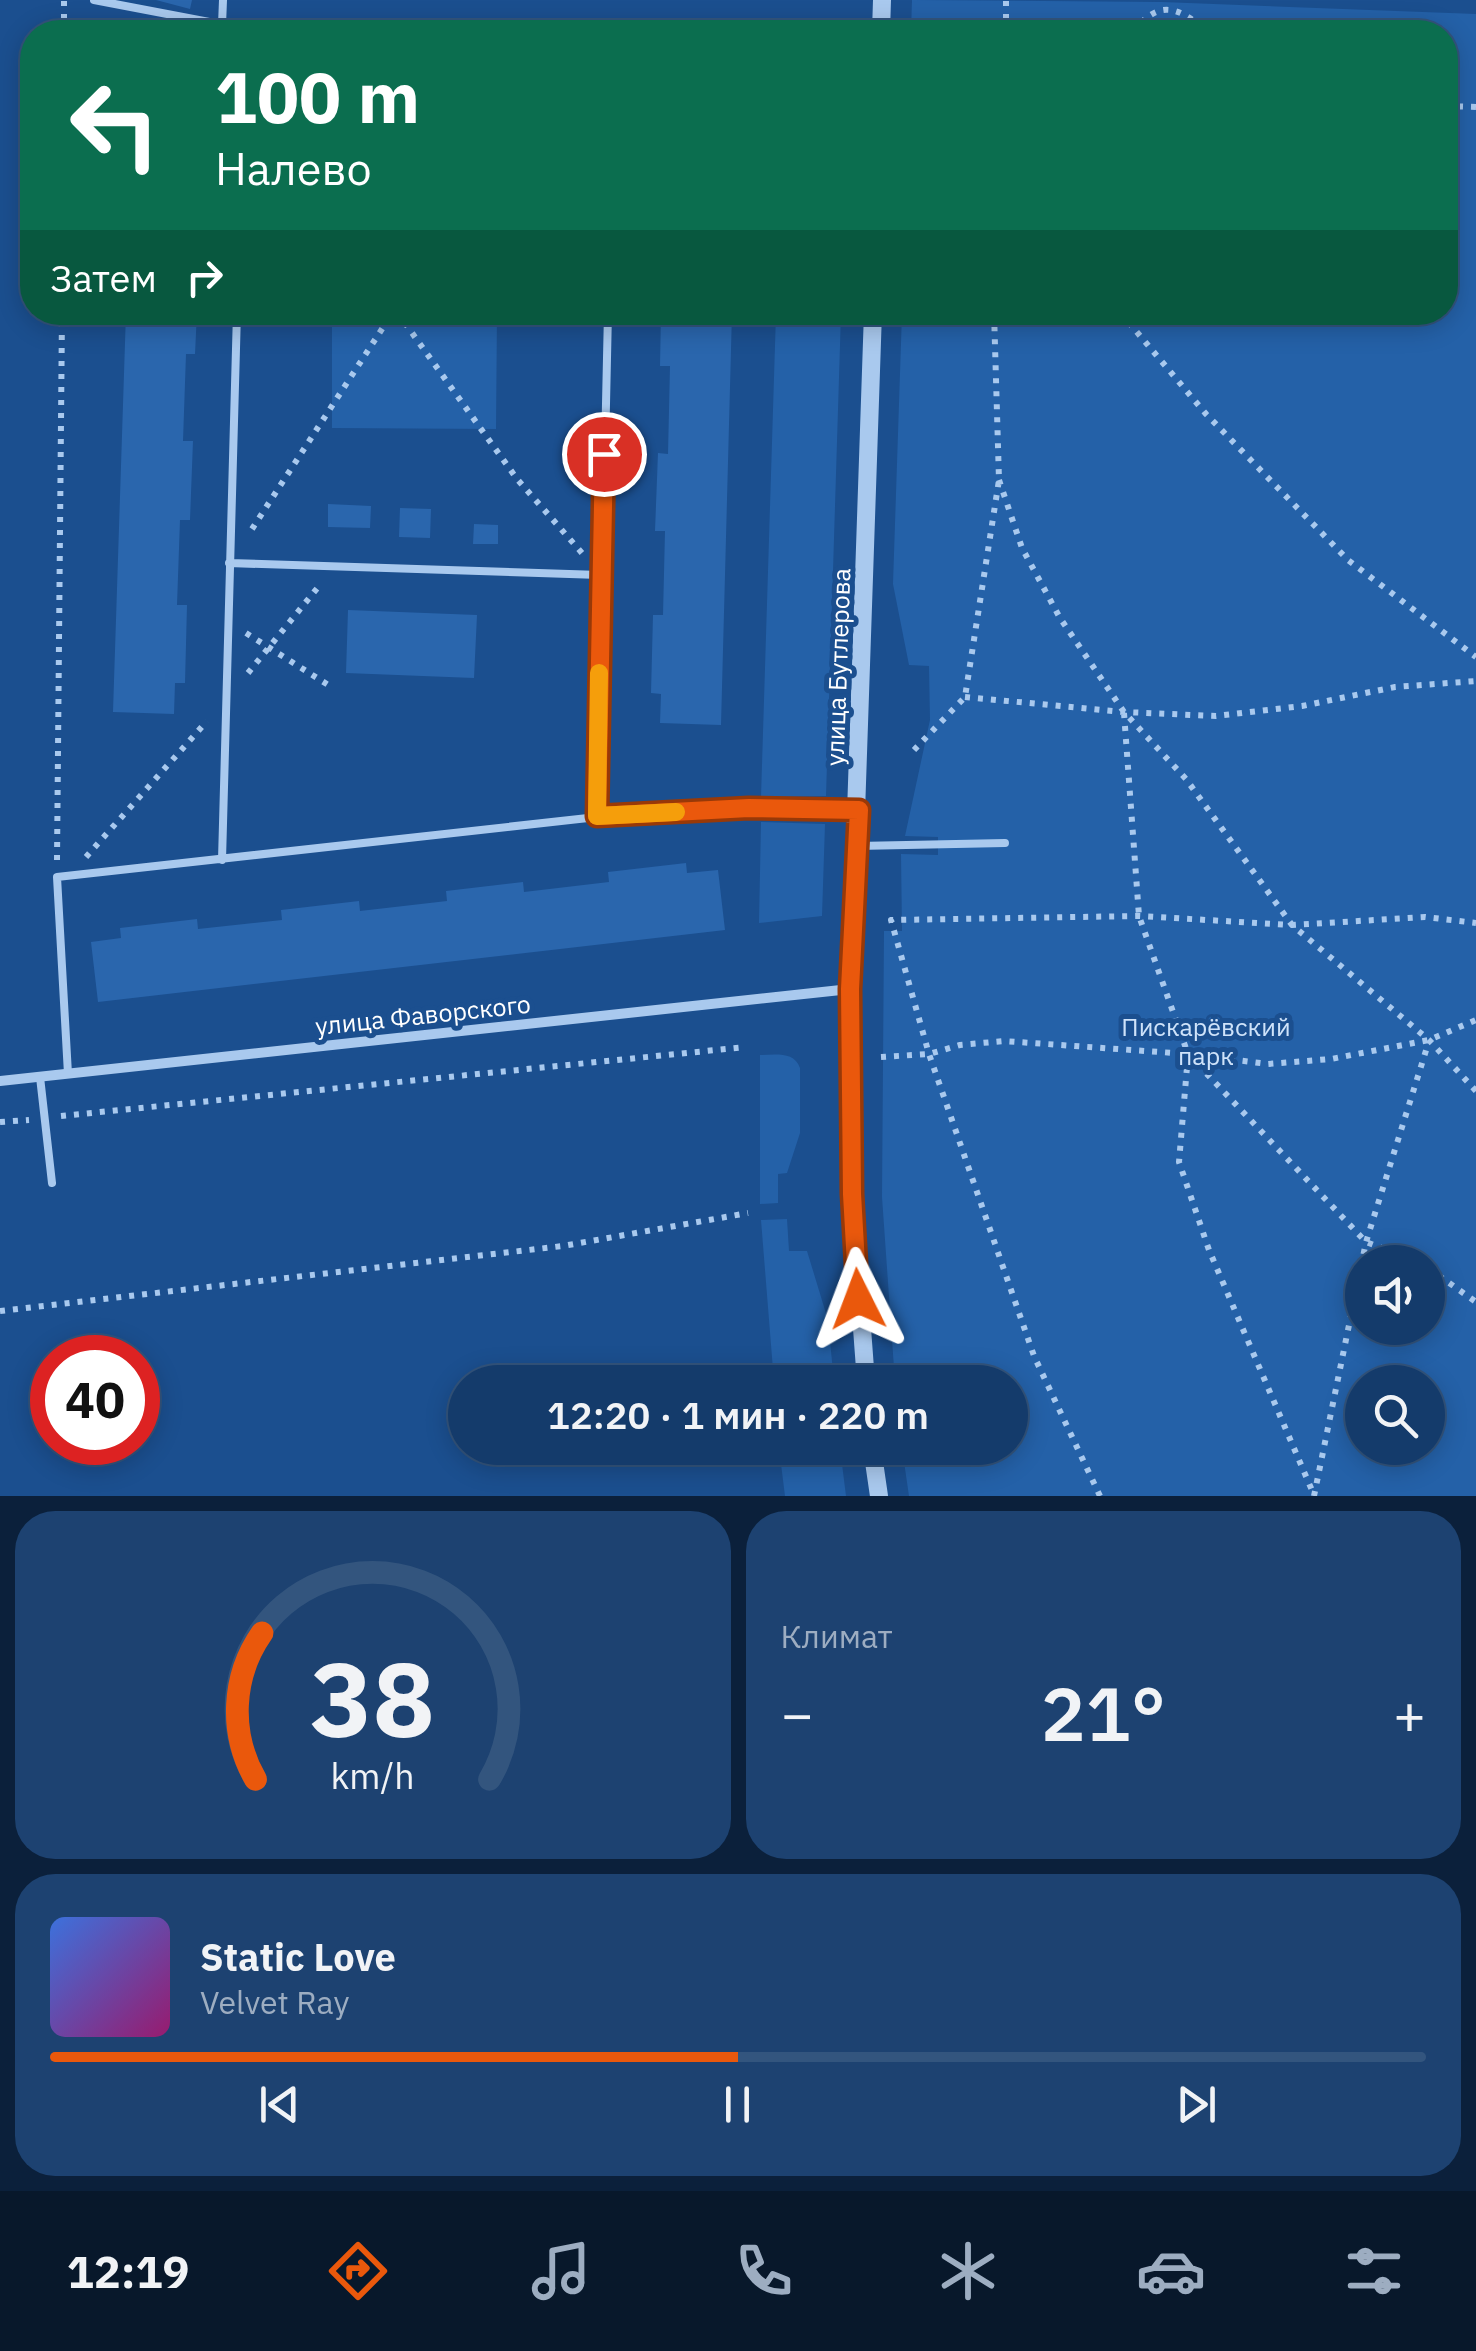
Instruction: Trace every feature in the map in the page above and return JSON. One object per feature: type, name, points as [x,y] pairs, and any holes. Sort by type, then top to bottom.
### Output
[{"type":"street","name":"улица Бутлерова","points":[[865,1365],[852,1194],[850,989],[873,325]]},
{"type":"street","name":"улица Фаворского","points":[[0,1081],[850,989]]},
{"type":"street","points":[[874,1465],[878,1496]]},
{"type":"lane","points":[[94,0],[201,20]]},
{"type":"lane","points":[[222,860],[237,325]]},
{"type":"lane","points":[[597,816],[608,325]]},
{"type":"lane","points":[[229,563],[600,574]]},
{"type":"lane","points":[[68,1074],[57,876],[597,816],[749,808],[859,810]]},
{"type":"lane","points":[[857,846],[1005,843]]},
{"type":"lane","points":[[40,1077],[52,1184]]},
{"type":"path","points":[[1140,20],[1148,8],[1158,5],[1177,7],[1194,20]]},
{"type":"path","points":[[57,876],[62,325]]},
{"type":"path","points":[[229,563],[386,325]]},
{"type":"path","points":[[405,325],[518,479],[600,574]]},
{"type":"path","points":[[914,750],[964,697],[999,480],[994,325]]},
{"type":"path","points":[[1131,325],[1206,414],[1348,560],[1476,656]]},
{"type":"path","points":[[999,480],[1022,548],[1060,618],[1124,712],[1186,778],[1292,925],[1429,1040],[1476,1091]]},
{"type":"path","points":[[228,622],[333,688]]},
{"type":"path","points":[[964,697],[1216,716],[1302,706],[1395,687],[1476,682]]},
{"type":"path","points":[[1124,712],[1139,916],[1188,1054],[1366,1242],[1374,1245]]},
{"type":"path","points":[[1100,1496],[1034,1356],[929,1054],[891,920],[1139,916],[1292,925],[1424,917],[1476,923]]},
{"type":"path","points":[[881,1057],[929,1054],[960,1045],[1004,1041],[1188,1054],[1268,1064],[1330,1059],[1429,1040],[1476,1020]]},
{"type":"path","points":[[1314,1496],[1366,1242],[1429,1040]]},
{"type":"path","points":[[0,1122],[746,1048]]},
{"type":"path","points":[[1188,1054],[1179,1162],[1209,1250],[1314,1496]]},
{"type":"path","points":[[0,1312],[563,1246],[748,1213]]},
{"type":"path","points":[[1445,1280],[1476,1302]]},
{"type":"green space","name":"Пискарёвский парк","points":[[912,0],[1162,2],[1476,14],[1476,1496],[909,1496],[904,1465],[1028,1465],[1028,1365],[894,1365],[882,1197],[884,931],[902,931],[901,854],[938,855],[938,837],[905,836],[930,720],[929,666],[909,665],[893,584],[902,325],[1458,325],[1458,20],[911,20]]},
{"type":"green space","points":[[332,325],[497,325],[496,429],[332,428]]},
{"type":"green space","points":[[776,325],[841,325],[826,796],[761,797]]},
{"type":"green space","points":[[761,822],[825,824],[822,916],[759,923]]},
{"type":"green space","points":[[760,1055],[789,1056],[800,1068],[800,1133],[787,1173],[778,1174],[778,1203],[760,1204]]},
{"type":"green space","points":[[787,1219],[789,1251],[807,1251],[828,1320],[832,1365],[773,1365],[761,1220]]},
{"type":"green space","points":[[781,1465],[842,1465],[846,1496],[785,1496]]},
{"type":"building","points":[[156,0],[192,0],[190,9]]},
{"type":"building","points":[[126,325],[196,325],[195,354],[186,354],[183,441],[193,441],[190,520],[180,520],[177,605],[187,605],[185,683],[175,683],[174,714],[113,712]]},
{"type":"building","points":[[661,325],[732,325],[721,725],[660,723],[661,694],[651,693],[653,615],[663,615],[665,531],[655,531],[658,453],[668,454],[670,366],[660,366]]},
{"type":"building","points":[[328,504],[371,506],[370,528],[328,527]]},
{"type":"building","points":[[400,508],[431,509],[430,538],[399,537]]},
{"type":"building","points":[[474,524],[498,525],[498,544],[473,544]]},
{"type":"building","points":[[348,610],[477,615],[474,678],[346,673]]},
{"type":"building","points":[[686,863],[687,873],[718,870],[725,930],[98,1002],[91,942],[121,938],[120,928],[197,919],[198,929],[282,920],[281,910],[359,901],[360,911],[447,901],[446,891],[523,882],[524,892],[609,882],[608,872]]},
{"type":"slow traffic","points":[[599,673],[597,816],[676,812]]},
{"type":"route","points":[[604,454],[597,816],[749,808],[859,810],[850,989],[852,1194],[858,1299]]}]
